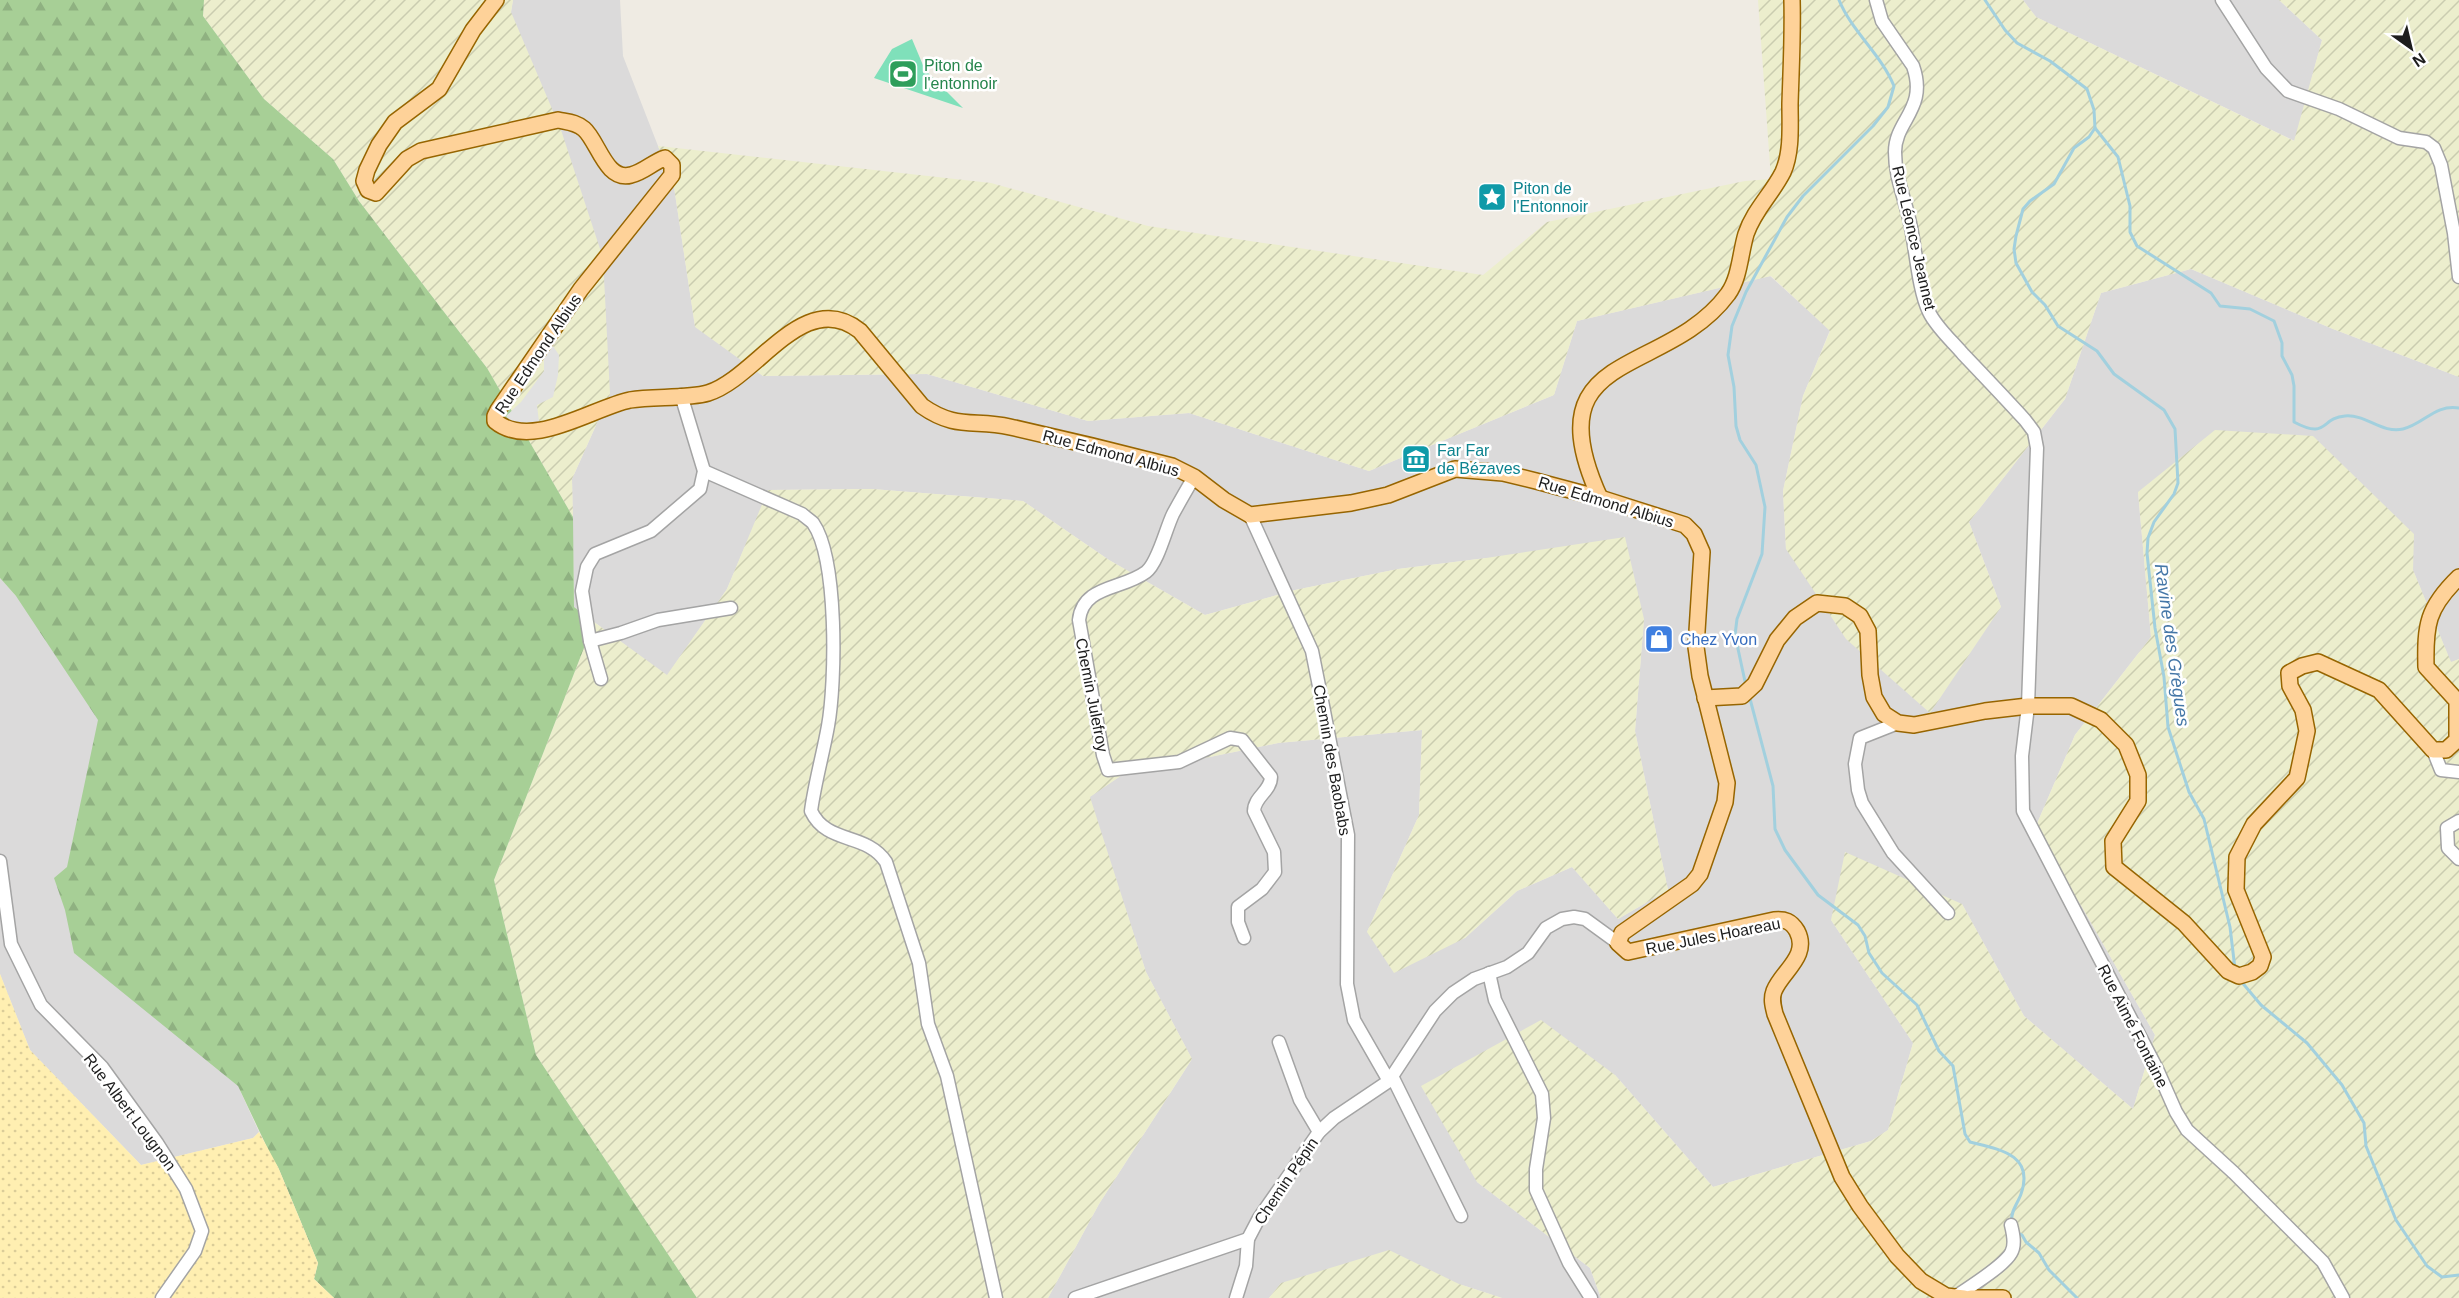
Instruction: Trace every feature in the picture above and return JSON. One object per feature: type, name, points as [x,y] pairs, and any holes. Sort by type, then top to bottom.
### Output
[{"type":"main road","name":"Rue Edmond Albius","points":[[496,0],[473,30],[439,89],[395,122],[379,145],[364,181],[368,190],[376,193],[407,159],[421,151],[558,120],[575,123],[586,130],[609,166],[618,174],[630,176],[665,158],[672,165],[672,175],[562,315],[498,410],[495,421],[511,430],[526,431],[569,424],[630,400],[708,393],[729,382],[795,330],[830,317],[848,321],[860,331],[922,406],[935,415],[951,421],[1006,426],[1172,466],[1194,477],[1224,500],[1250,515],[1352,503],[1388,495],[1455,469],[1503,473],[1600,498],[1685,525],[1699,542],[1703,564],[1696,647],[1710,698]]},
{"type":"main road","points":[[1600,498],[1581,445],[1580,425],[1589,394],[1616,369],[1686,333],[1710,314],[1728,294],[1736,278],[1746,235],[1754,216],[1783,171],[1789,139],[1792,0]]},
{"type":"main road","points":[[1710,698],[1742,696],[1755,684],[1777,640],[1795,618],[1817,603],[1845,606],[1860,616],[1868,631],[1870,675],[1874,697],[1884,714],[1898,723],[1914,725],[1985,711],[2028,706],[2071,706],[2101,720],[2126,745],[2138,774],[2138,801],[2113,841],[2114,867],[2184,923],[2228,971],[2239,976],[2252,972],[2260,966],[2262,957],[2236,890],[2237,857],[2254,824],[2296,778],[2307,731],[2303,710],[2290,686],[2289,673],[2302,666],[2318,662],[2379,690],[2433,750],[2446,750],[2457,740],[2457,701],[2426,667],[2425,630],[2441,595],[2459,577]]},
{"type":"main road","name":"Rue Jules Hoareau","points":[[1710,698],[1727,783],[1725,802],[1700,874],[1692,884],[1622,933],[1618,943],[1628,952],[1774,920],[1785,919],[1794,925],[1800,936],[1799,950],[1796,961],[1775,990],[1772,1000],[1774,1014],[1842,1177],[1897,1256],[1928,1285],[1946,1296],[1959,1298]]},
{"type":"main road","points":[[1971,1298],[2003,1298]]},
{"type":"street","name":"Rue Léonce Jeannet","points":[[1876,0],[1882,21],[1916,73],[1917,94],[1895,148],[1895,162],[1897,181],[1910,219],[1929,312],[1946,335],[2034,432],[2037,448],[2028,706]]},
{"type":"street","points":[[2222,0],[2266,68],[2288,91],[2338,109],[2399,138],[2426,142],[2434,148],[2443,176],[2459,277]]},
{"type":"street","points":[[601,679],[590,641],[582,591],[587,567],[595,554],[651,531],[700,489],[704,471],[681,395]]},
{"type":"street","points":[[704,471],[802,514],[812,522],[824,552],[831,580],[833,682],[828,725],[811,811],[816,822],[826,831],[866,844],[879,851],[886,862],[919,963],[928,1024],[947,1076],[996,1298]]},
{"type":"street","name":"Chemin Julefroy","points":[[1194,477],[1173,514],[1147,572],[1127,582],[1092,594],[1080,609],[1078,620],[1103,755],[1108,770],[1179,762],[1230,738],[1242,740],[1271,777],[1271,783],[1254,804],[1254,811],[1274,852],[1275,872],[1262,889],[1238,907],[1238,922],[1244,938]]},
{"type":"street","name":"Chemin des Baobabs","points":[[1250,515],[1312,651],[1348,835],[1347,984],[1354,1020],[1391,1079],[1461,1216]]},
{"type":"street","points":[[590,641],[658,620],[732,608]]},
{"type":"street","name":"Rue Aimé Fontaine","points":[[2028,706],[2022,756],[2023,811],[2176,1112],[2187,1130],[2234,1173],[2323,1262],[2343,1298]]},
{"type":"street","points":[[1898,723],[1860,738],[1855,764],[1858,790],[1862,802],[1893,853],[1948,914]]},
{"type":"street","points":[[2433,750],[2441,770],[2459,772]]},
{"type":"street","points":[[2459,821],[2447,828],[2448,848],[2459,859]]},
{"type":"street","name":"Rue Albert Lougnon","points":[[0,861],[11,944],[41,1005],[102,1067],[157,1143],[186,1189],[202,1232],[195,1251],[162,1298]]},
{"type":"street","name":"Chemin Pépin","points":[[1236,1298],[1246,1266],[1248,1239],[1258,1218],[1319,1132],[1334,1118],[1391,1079],[1441,1005],[1460,988],[1507,967],[1528,953],[1546,928],[1562,919],[1574,916],[1585,919],[1618,943]]},
{"type":"street","points":[[1490,973],[1496,1000],[1542,1094],[1544,1118],[1536,1169],[1536,1190],[1569,1263],[1591,1298]]},
{"type":"street","name":"Chemin Pépin","points":[[1279,1041],[1300,1100],[1319,1132]]},
{"type":"street","points":[[1959,1298],[2001,1264],[2012,1252],[2014,1236],[2011,1225]]},
{"type":"street","points":[[1075,1298],[1248,1239]]},
{"type":"shaded area","points":[[513,0],[620,0],[623,56],[674,187],[695,326],[763,376],[927,374],[1088,421],[1189,413],[1369,471],[1554,395],[1577,321],[1770,276],[1830,330],[1803,396],[1783,491],[1786,549],[2001,607],[1969,522],[2065,399],[2101,293],[2191,269],[2333,329],[2459,377],[2459,659],[2451,663],[2413,570],[2413,534],[2138,492],[2151,637],[2075,735],[2033,833],[2082,907],[2155,1035],[2133,1109],[2024,1016],[1962,904],[1831,920],[1913,1043],[1888,1130],[1871,1141],[1713,1187],[1615,1075],[1477,1182],[1590,1268],[1601,1298],[1502,1298],[1459,1284],[1281,1283],[1269,1298],[1048,1298],[1099,1204],[1192,1059],[1146,972],[1089,797],[1122,775],[1278,743],[1422,730],[1419,815],[1367,932],[1465,938],[1517,891],[1572,867],[1618,919],[1668,890],[1635,731],[1644,619],[1486,558],[1398,569],[1295,590],[1205,615],[1109,560],[1023,501],[872,489],[769,490],[727,589],[667,676],[574,607],[572,479],[610,394],[511,12]]},
{"type":"shaded area","points":[[2023,0],[2279,0],[2322,40],[2295,141],[2036,17]]},
{"type":"shaded area","points":[[553,346],[559,355],[558,375],[553,397],[537,405],[539,422],[511,423],[506,416],[521,402],[544,371],[544,359]]},
{"type":"shaded area","points":[[0,578],[16,596],[113,628],[238,1086],[259,1132],[253,1138],[141,1165],[30,1050],[0,974]]},
{"type":"green space","points":[[0,0],[204,0],[203,16],[264,99],[333,159],[359,201],[487,368],[573,517],[574,607],[594,622],[494,880],[536,1055],[697,1298],[334,1298],[314,1279],[318,1263],[278,1167],[238,1086],[74,953],[65,910],[54,878],[67,867],[98,720],[16,596],[0,578]]},
{"type":"green space","points":[[204,0],[513,0],[511,12],[561,130],[603,258],[610,394],[572,479],[573,517],[487,368],[359,201],[333,159],[264,99],[203,16]]},
{"type":"green space","points":[[1758,0],[2023,0],[2036,17],[2294,141],[2322,40],[2279,0],[2459,0],[2459,377],[2333,329],[2191,269],[2101,293],[2065,399],[1969,522],[2001,607],[1930,713],[1846,639],[1786,549],[1783,491],[1803,396],[1830,331],[1771,276],[1577,321],[1554,395],[1369,471],[1189,413],[1088,421],[927,374],[763,376],[695,327],[674,187],[658,146],[991,183],[1148,226],[1483,275],[1547,222],[1745,181],[1771,179]]},
{"type":"green space","name":"Piton de l'entonnoir","points":[[912,39],[925,70],[963,108],[874,78],[892,49]]},
{"type":"green space","points":[[2215,430],[2313,436],[2414,534],[2413,570],[2451,662],[2459,659],[2459,1298],[1601,1298],[1590,1268],[1477,1182],[1421,1086],[1541,1020],[1615,1075],[1713,1187],[1871,1141],[1888,1130],[1913,1043],[1831,920],[1845,852],[1962,904],[2024,1016],[2133,1109],[2155,1035],[2082,907],[2033,833],[2075,735],[2151,637],[2138,492]]},
{"type":"green space","points":[[872,489],[1023,501],[1109,560],[1205,615],[1295,590],[1398,569],[1625,537],[1644,619],[1635,731],[1668,890],[1618,919],[1572,867],[1517,891],[1465,938],[1394,973],[1367,932],[1419,815],[1422,730],[1278,743],[1122,775],[1090,797],[1146,972],[1192,1059],[1099,1204],[1048,1298],[697,1298],[536,1055],[494,880],[594,622],[667,675],[727,589],[768,490]]},
{"type":"green space","points":[[1389,1250],[1459,1284],[1502,1298],[1269,1298],[1281,1283]]},
{"type":"sand","points":[[0,974],[30,1050],[141,1165],[253,1138],[259,1132],[278,1167],[318,1263],[314,1279],[334,1298],[0,1298]]},
{"type":"waterway","points":[[1746,686],[1735,635],[1737,619],[1762,554],[1765,507],[1756,465],[1740,440],[1736,426],[1734,387],[1728,355],[1732,326],[1746,292],[1787,217],[1803,196],[1873,126],[1888,107],[1894,86],[1839,0]]},
{"type":"waterway","name":"Ravine des Grègues","points":[[1985,0],[2005,30],[2017,43],[2050,61],[2087,89],[2094,110],[2095,128],[2089,137],[2074,148],[2054,184],[2030,201],[2023,209],[2014,249],[2016,263],[2032,292],[2045,305],[2058,326],[2097,351],[2114,374],[2164,410],[2175,429],[2178,483],[2174,494],[2154,522],[2148,538],[2147,553],[2155,628],[2164,677],[2168,727],[2189,792],[2204,819],[2230,927],[2235,969]]},
{"type":"waterway","points":[[2095,128],[2118,157],[2130,206],[2130,232],[2137,246],[2211,293],[2220,306],[2250,309],[2274,321],[2282,343],[2282,356],[2292,375],[2294,422],[2318,429],[2331,420],[2353,416],[2395,430],[2410,426],[2443,409],[2459,408]]},
{"type":"waterway","points":[[1749,695],[1773,786],[1775,829],[1785,850],[1818,895],[1858,925],[1865,936],[1869,953],[1882,973],[1917,1005],[1939,1051],[1953,1066],[1965,1134],[1970,1142],[2002,1151],[2018,1162],[2023,1170],[2024,1181],[2012,1214],[2012,1221]]},
{"type":"waterway","name":"Ravine des Grègues","points":[[2240,980],[2261,1005],[2307,1043],[2342,1085],[2364,1123],[2366,1146],[2396,1220],[2427,1266],[2442,1277],[2459,1275]]},
{"type":"waterway","points":[[2016,1232],[2022,1235],[2026,1242],[2039,1253],[2049,1270],[2077,1298]]},
{"type":"place","name":"Piton de l'entonnoir","points":[[903,74]]},
{"type":"place","name":"Piton de l'Entonnoir","points":[[1492,197]]},
{"type":"place","name":"Far Far de Bézaves","points":[[1416,459]]},
{"type":"place","name":"Chez Yvon","points":[[1659,639]]}]
